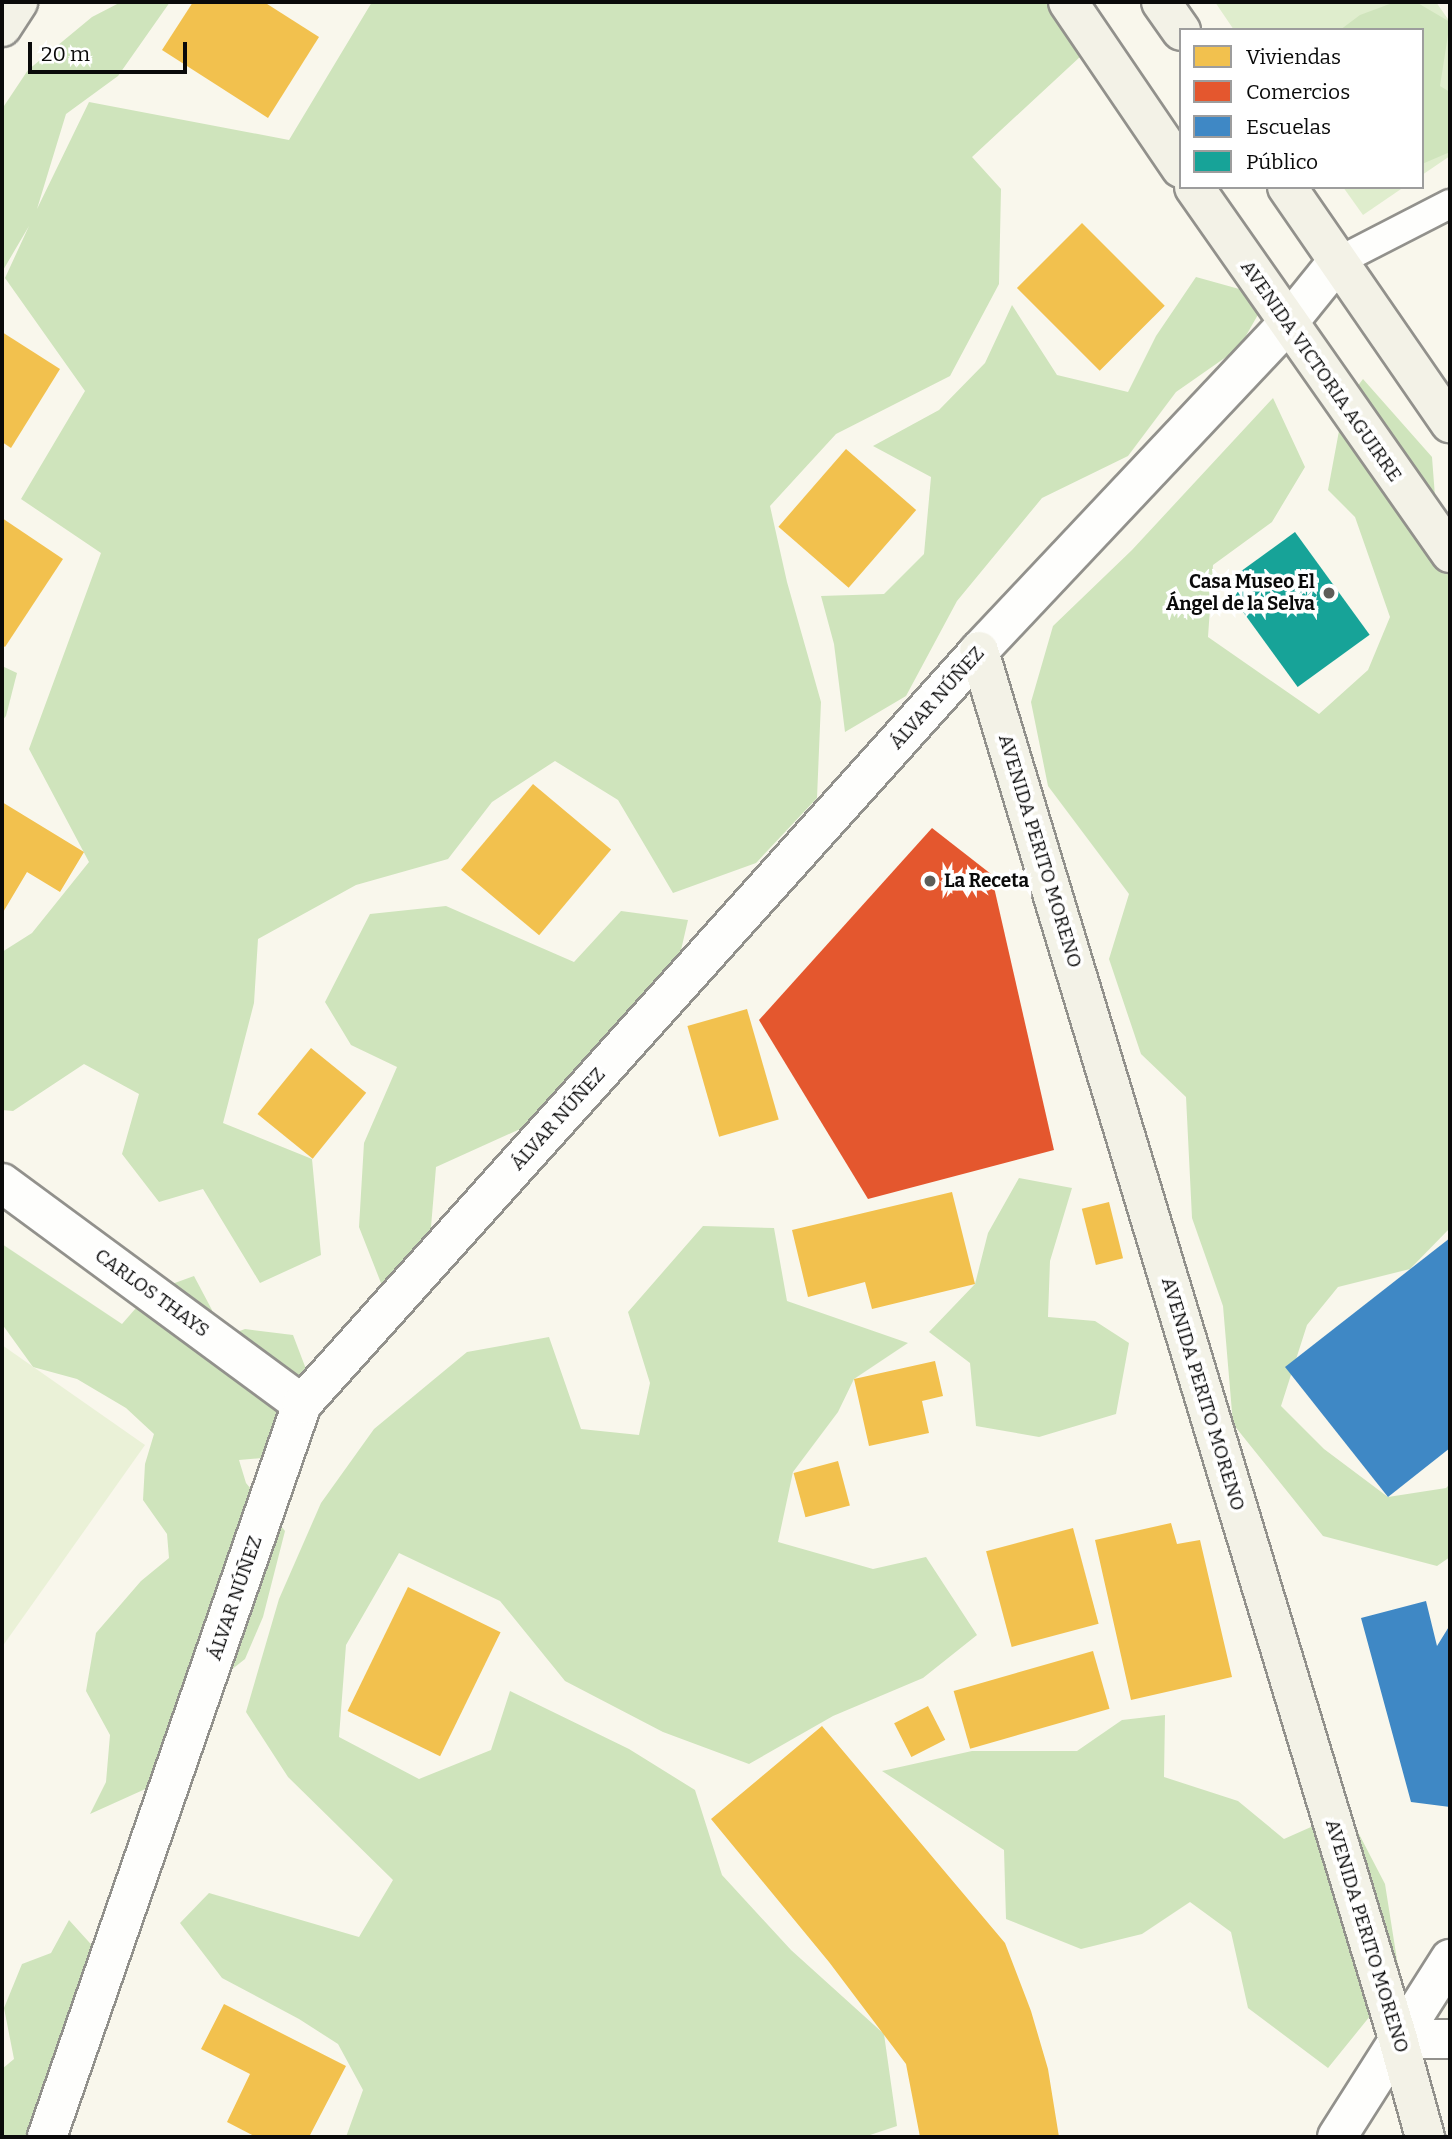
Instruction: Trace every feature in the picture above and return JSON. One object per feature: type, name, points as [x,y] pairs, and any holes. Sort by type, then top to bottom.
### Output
[{"type":"main road","points":[[2,27],[18,2]]},
{"type":"main road","points":[[1068,2],[1179,166]]},
{"type":"main road","points":[[1161,2],[1179,28]]},
{"type":"main road","name":"AVENIDA VICTORIA AGUIRRE","points":[[1195,189],[1287,324],[1450,553]]},
{"type":"main road","points":[[1288,189],[1450,423]]},
{"type":"main road","name":"AVENIDA PERITO MORENO","points":[[979,651],[1398,2039],[1424,2137]]},
{"type":"street","name":"ÁLVAR NÚÑEZ","points":[[47,2137],[302,1404],[979,651],[1287,324],[1337,262]]},
{"type":"street","name":"CARLOS THAYS","points":[[2,1183],[302,1404]]},
{"type":"street","points":[[1336,2137],[1450,1959]]},
{"type":"street","points":[[1398,2039],[1450,2039]]},
{"type":"lane","points":[[1337,262],[1450,204]]},
{"type":"green space","points":[[121,2],[170,2],[118,76],[66,114],[37,209],[89,102],[289,140],[372,2],[1061,2],[1095,43],[972,157],[1001,189],[999,284],[950,376],[836,434],[770,506],[787,582],[821,702],[817,798],[756,863],[673,893],[618,800],[555,761],[492,802],[448,859],[356,885],[258,939],[254,1003],[223,1123],[312,1159],[321,1255],[260,1283],[203,1189],[159,1202],[122,1154],[139,1094],[84,1064],[13,1111],[2,1110],[2,952],[32,933],[89,862],[29,749],[101,553],[21,499],[85,391],[5,278],[29,226],[2,272],[2,109],[28,70],[92,17]]},
{"type":"green space","points":[[1215,2],[1436,2],[1450,22],[1450,156],[1424,174],[1424,28],[1233,28]]},
{"type":"green space","points":[[1395,2],[1416,2],[1450,22],[1440,86],[1450,92],[1450,152],[1424,163],[1424,28],[1343,28],[1360,15]]},
{"type":"green space","points":[[1344,189],[1401,189],[1363,215]]},
{"type":"green space","points":[[1196,277],[1268,297],[1239,348],[1176,392],[1128,456],[1042,498],[957,601],[906,696],[845,732],[834,644],[821,596],[884,594],[924,554],[931,477],[873,446],[939,410],[985,363],[1012,305],[1057,375],[1128,392],[1156,336]]},
{"type":"green space","points":[[1363,379],[1432,457],[1438,536],[1450,577],[1450,1228],[1410,1269],[1338,1287],[1307,1325],[1281,1406],[1324,1449],[1388,1497],[1446,1488],[1450,1484],[1450,1557],[1437,1566],[1323,1536],[1233,1424],[1223,1306],[1192,1218],[1186,1097],[1141,1054],[1109,959],[1129,894],[1048,786],[1031,702],[1053,626],[1132,550],[1273,398],[1305,467],[1272,522],[1213,565],[1208,637],[1319,714],[1368,670],[1390,617],[1355,517],[1328,490],[1344,404]]},
{"type":"green space","points":[[2,666],[17,673],[6,716],[2,721]]},
{"type":"green space","points":[[446,906],[574,962],[621,911],[688,920],[671,993],[569,1107],[436,1167],[428,1263],[390,1306],[359,1227],[364,1143],[397,1067],[351,1045],[325,1002],[370,914]]},
{"type":"green space","points":[[1019,1178],[1072,1188],[1050,1261],[1048,1317],[1095,1321],[1129,1343],[1116,1414],[1039,1437],[976,1426],[970,1363],[929,1332],[975,1284],[988,1233]]},
{"type":"green space","points":[[703,1226],[774,1228],[787,1301],[908,1343],[854,1379],[838,1412],[793,1472],[778,1542],[873,1569],[926,1557],[977,1635],[923,1678],[833,1716],[749,1764],[663,1732],[565,1681],[500,1601],[399,1553],[346,1645],[339,1737],[419,1779],[491,1750],[510,1691],[629,1749],[695,1790],[722,1875],[791,1950],[884,2034],[897,2126],[864,2137],[346,2137],[363,2090],[338,2044],[299,2019],[222,1978],[180,1923],[209,1893],[359,1937],[393,1880],[288,1777],[246,1712],[279,1599],[321,1503],[374,1429],[467,1352],[549,1337],[581,1429],[639,1435],[650,1383],[628,1312]]},
{"type":"green space","points":[[2,1244],[122,1324],[150,1292],[194,1276],[212,1310],[216,1340],[245,1329],[293,1335],[314,1390],[284,1456],[239,1460],[246,1483],[285,1531],[263,1617],[245,1659],[202,1693],[152,1786],[90,1814],[106,1782],[110,1735],[86,1691],[96,1633],[141,1581],[169,1558],[167,1534],[143,1500],[145,1464],[154,1434],[126,1408],[77,1379],[33,1367],[2,1324]]},
{"type":"green space","points":[[2,1345],[145,1445],[2,1647]]},
{"type":"green space","points":[[1165,1715],[1164,1777],[1238,1801],[1284,1839],[1347,1811],[1385,1884],[1400,1979],[1328,2068],[1248,2008],[1231,1932],[1190,1902],[1142,1934],[1081,1949],[1006,1919],[1004,1850],[882,1771],[972,1751],[1077,1751],[1122,1720]]},
{"type":"green space","points":[[69,1920],[117,1973],[60,2137],[2,2137],[2,2069],[14,2059],[4,2008],[22,1964],[51,1953]]},
{"type":"building: Viviendas","points":[[193,2],[264,2],[319,37],[268,118],[162,50]]},
{"type":"building: Viviendas","points":[[1082,223],[1165,306],[1100,371],[1017,288]]},
{"type":"building: Viviendas","points":[[2,332],[60,369],[11,448],[2,442]]},
{"type":"building: Viviendas","points":[[846,449],[916,510],[849,588],[778,527]]},
{"type":"building: Viviendas","points":[[2,518],[63,559],[5,647],[2,645]]},
{"type":"building: Viviendas","points":[[533,784],[611,850],[539,935],[461,870]]},
{"type":"building: Viviendas","points":[[2,802],[84,852],[60,892],[27,872],[2,914]]},
{"type":"building: Viviendas","points":[[747,1009],[779,1120],[719,1137],[687,1026]]},
{"type":"building: Viviendas","points":[[311,1048],[366,1093],[313,1159],[258,1114]]},
{"type":"building: Viviendas","points":[[952,1192],[975,1284],[872,1309],[865,1282],[808,1297],[792,1230]]},
{"type":"building: Viviendas","points":[[1109,1202],[1123,1258],[1096,1265],[1082,1209]]},
{"type":"building: Viviendas","points":[[935,1361],[943,1396],[922,1401],[929,1433],[869,1446],[854,1379]]},
{"type":"building: Viviendas","points":[[838,1461],[850,1505],[805,1517],[794,1473]]},
{"type":"building: Viviendas","points":[[1171,1523],[1177,1544],[1200,1540],[1232,1677],[1131,1700],[1095,1540]]},
{"type":"building: Viviendas","points":[[1073,1528],[1099,1624],[1012,1647],[986,1551]]},
{"type":"building: Viviendas","points":[[408,1587],[501,1632],[440,1756],[348,1711]]},
{"type":"building: Viviendas","points":[[1093,1651],[1110,1709],[970,1749],[954,1691]]},
{"type":"building: Viviendas","points":[[928,1706],[945,1740],[911,1757],[894,1723]]},
{"type":"building: Viviendas","points":[[822,1726],[1005,1943],[1031,2011],[1048,2069],[1059,2137],[920,2137],[906,2064],[829,1962],[711,1819]]},
{"type":"building: Viviendas","points":[[224,2004],[346,2066],[309,2137],[256,2137],[227,2122],[250,2074],[201,2049]]},
{"type":"building: Comercios","points":[[932,828],[991,874],[1054,1150],[868,1199],[759,1020]]},
{"type":"building: Escuelas","points":[[1450,1238],[1450,1448],[1388,1497],[1285,1367]]},
{"type":"building: Escuelas","points":[[1426,1601],[1437,1646],[1450,1625],[1450,1807],[1411,1802],[1361,1618]]},
{"type":"building: Público","points":[[1295,532],[1370,635],[1298,687],[1223,584]]},
{"type":"place","name":"Casa Museo El Ángel de la Selva","points":[[1329,593]]},
{"type":"place","name":"La Receta","points":[[930,881]]}]
